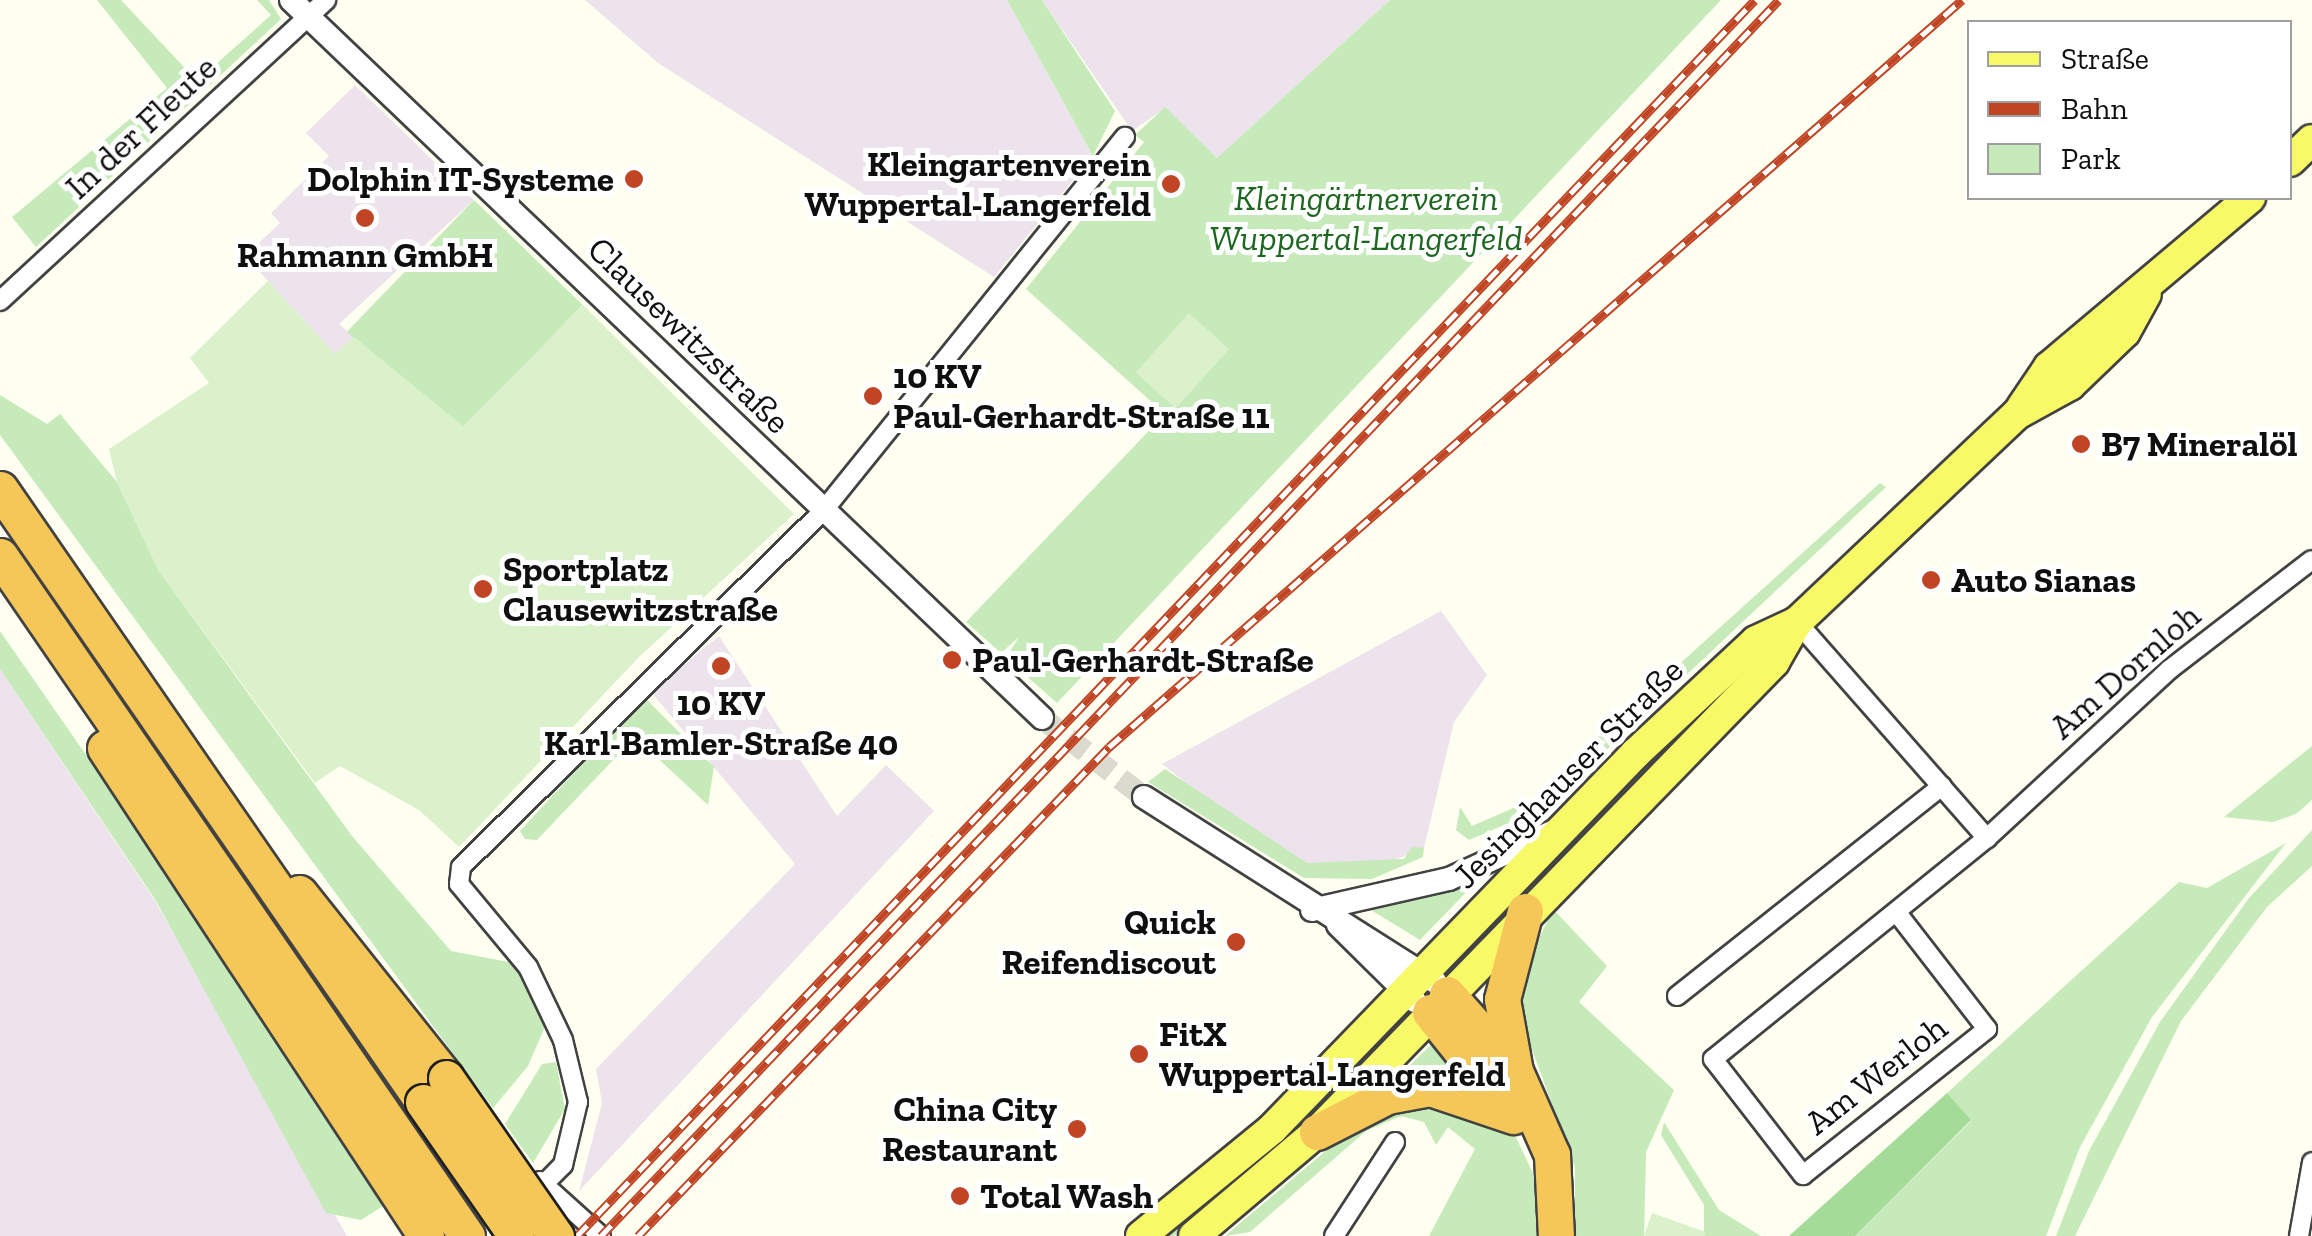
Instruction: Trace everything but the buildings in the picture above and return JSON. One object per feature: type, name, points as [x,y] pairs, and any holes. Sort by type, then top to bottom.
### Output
[{"type":"highway","points":[[0,489],[240,830],[434,1090],[556,1236]]},
{"type":"highway","points":[[0,556],[383,1144],[426,1236]]},
{"type":"highway","points":[[0,589],[383,1144],[468,1236]]},
{"type":"highway","points":[[1524,911],[1502,999],[1516,1071],[1552,1155],[1556,1236]]},
{"type":"highway","points":[[1426,993],[1516,1071]]},
{"type":"highway","points":[[1426,993],[1513,1116],[1552,1155]]},
{"type":"highway","points":[[1316,1132],[1387,1096],[1430,1088],[1513,1116]]},
{"type":"highway","points":[[434,1090],[516,1236]]},
{"type":"main road","points":[[2292,159],[2312,140]]},
{"type":"main road","name":"Jesinghauser Straße","points":[[1141,1236],[1250,1150],[1524,911],[1774,662],[1797,622],[2017,414],[2070,385],[2126,332],[2146,294],[2248,200]]},
{"type":"main road","name":"Jesinghauser Straße","points":[[1194,1236],[1316,1132],[1564,826],[1756,641],[1797,622]]},
{"type":"street","name":"In der Fleute","points":[[0,301],[300,8],[326,0]]},
{"type":"street","name":"Clausewitzstraße","points":[[300,8],[1042,718]]},
{"type":"street","points":[[468,1236],[488,1205],[547,1181],[564,1166],[578,1102],[564,1040],[528,967],[457,876],[639,682],[823,511],[1125,137]]},
{"type":"street","name":"Am Dornloh","points":[[1988,838],[2169,670],[2312,560]]},
{"type":"street","points":[[1797,622],[1988,838]]},
{"type":"street","points":[[1676,996],[1942,786]]},
{"type":"street","points":[[1144,797],[1338,925],[1426,993]]},
{"type":"street","points":[[1312,910],[1449,879],[1564,826]]},
{"type":"street","name":"Am Werloh","points":[[1897,912],[1987,1029],[1802,1175],[1713,1058],[1988,838]]},
{"type":"street","points":[[1334,1236],[1395,1142]]},
{"type":"street","points":[[2299,1236],[2312,1162]]},
{"type":"street","points":[[547,1181],[601,1236]]},
{"type":"shaded area","points":[[585,0],[1007,0],[1093,156],[994,277],[658,63]]},
{"type":"shaded area","points":[[1042,0],[1390,0],[1217,158],[1165,108],[1132,131]]},
{"type":"shaded area","name":"Rahmann GmbH","points":[[355,85],[474,200],[339,324],[354,337],[335,354],[245,256],[280,223],[271,213],[329,156],[306,133]]},
{"type":"shaded area","points":[[1441,611],[1487,675],[1454,722],[1424,848],[1392,861],[1307,864],[1254,836],[1162,764]]},
{"type":"shaded area","points":[[719,636],[837,816],[886,765],[934,811],[579,1191],[602,1103],[596,1069],[795,864],[651,692]]},
{"type":"shaded area","points":[[0,669],[155,901],[347,1236],[0,1236]]},
{"type":"green space","points":[[97,0],[121,0],[197,81],[271,15],[257,0],[269,0],[281,19],[36,247],[12,217],[167,88]]},
{"type":"green space","points":[[1007,0],[1042,0],[1115,111],[1093,156]]},
{"type":"green space","name":"Kleingärtnerverein Wuppertal-Langerfeld","points":[[1390,0],[1721,0],[1057,703],[1006,658],[1019,637],[1001,653],[966,622],[1165,414],[1026,289],[1144,142],[1135,135],[1165,107],[1217,158]]},
{"type":"green space","points":[[474,200],[583,305],[455,437],[347,332]]},
{"type":"green space","points":[[268,281],[335,354],[354,337],[463,426],[583,305],[794,514],[639,657],[459,847],[419,810],[340,766],[315,783],[159,571],[117,482],[109,449],[209,383],[190,358]]},
{"type":"green space","points":[[1189,313],[1229,349],[1176,409],[1135,372]]},
{"type":"green space","points":[[0,395],[47,424],[60,414],[117,482],[159,571],[352,836],[451,951],[514,963],[547,1022],[528,1066],[493,1108],[0,435]]},
{"type":"green space","points":[[1880,483],[1886,487],[1546,807],[1469,840],[1456,830],[1460,807],[1472,826],[1550,792],[1587,759],[1583,751]]},
{"type":"green space","points":[[0,631],[211,935],[383,1206],[361,1220],[326,1213],[156,901],[0,669]]},
{"type":"green space","points":[[1766,645],[1771,649],[1462,957],[1641,767]]},
{"type":"green space","points":[[644,697],[714,767],[708,805],[635,737],[537,840],[525,839],[520,831]]},
{"type":"green space","points":[[2312,746],[2312,800],[2296,814],[2273,822],[2224,817]]},
{"type":"green space","points":[[1165,769],[1307,863],[1404,859],[1412,847],[1424,848],[1423,857],[1372,879],[1304,878],[1148,782]]},
{"type":"green space","points":[[2312,830],[2312,866],[2267,907],[2181,1021],[2075,1236],[2056,1236],[2089,1151],[2160,1022],[2249,898]]},
{"type":"green space","points":[[2286,843],[2152,1017],[2080,1147],[2046,1236],[1855,1236],[1971,1121],[1947,1093],[2179,882],[2207,888]]},
{"type":"green space","points":[[1480,878],[1420,940],[1371,910],[1463,884]]},
{"type":"green space","points":[[1553,909],[1607,966],[1579,1002],[1674,1090],[1646,1152],[1644,1236],[1575,1236],[1575,1167],[1512,995]]},
{"type":"green space","points":[[1440,1036],[1474,1082],[1397,1081],[1405,1070]]},
{"type":"green space","points":[[556,1062],[565,1109],[533,1163],[505,1124],[542,1064]]},
{"type":"green space","points":[[1947,1093],[1971,1120],[1855,1236],[1789,1236]]},
{"type":"green space","points":[[1416,1098],[1495,1116],[1514,1133],[1539,1186],[1538,1236],[1429,1236],[1475,1149],[1448,1127],[1436,1145],[1424,1122],[1401,1116],[1366,1131],[1250,1232],[1225,1236],[1354,1127]]},
{"type":"green space","points":[[1302,1119],[1217,1202],[1174,1236],[1159,1236]]},
{"type":"green space","points":[[1664,1122],[1719,1210],[1761,1236],[1704,1236],[1704,1205],[1661,1135]]},
{"type":"green space","points":[[1652,1213],[1706,1232],[1704,1236],[1644,1236]]},
{"type":"tunnel","points":[[1042,718],[1144,797]]},
{"type":"railway","points":[[577,1236],[1755,0]]},
{"type":"railway","points":[[601,1236],[1779,0]]},
{"type":"railway","points":[[638,1236],[1109,747],[1962,0]]},
{"type":"place","name":"Dolphin IT-Systeme","points":[[634,179]]},
{"type":"place","name":"Kleingartenverein Wuppertal-Langerfeld","points":[[1171,184]]},
{"type":"place","name":"Rahmann GmbH","points":[[365,218]]},
{"type":"place","name":"10 KV Paul-Gerhardt-Straße 11","points":[[873,396]]},
{"type":"place","name":"B7 Mineralöl","points":[[2081,444]]},
{"type":"place","name":"Auto Sianas","points":[[1931,580]]},
{"type":"place","name":"Sportplatz Clausewitzstraße","points":[[483,589]]},
{"type":"place","name":"Paul-Gerhardt-Straße","points":[[952,660]]},
{"type":"place","name":"10 KV Karl-Bamler-Straße 40","points":[[721,666]]},
{"type":"place","name":"Quick Reifendiscout","points":[[1236,942]]},
{"type":"place","name":"FitX Wuppertal-Langerfeld","points":[[1139,1054]]},
{"type":"place","name":"China City Restaurant","points":[[1077,1129]]},
{"type":"place","name":"Total Wash","points":[[960,1196]]}]
